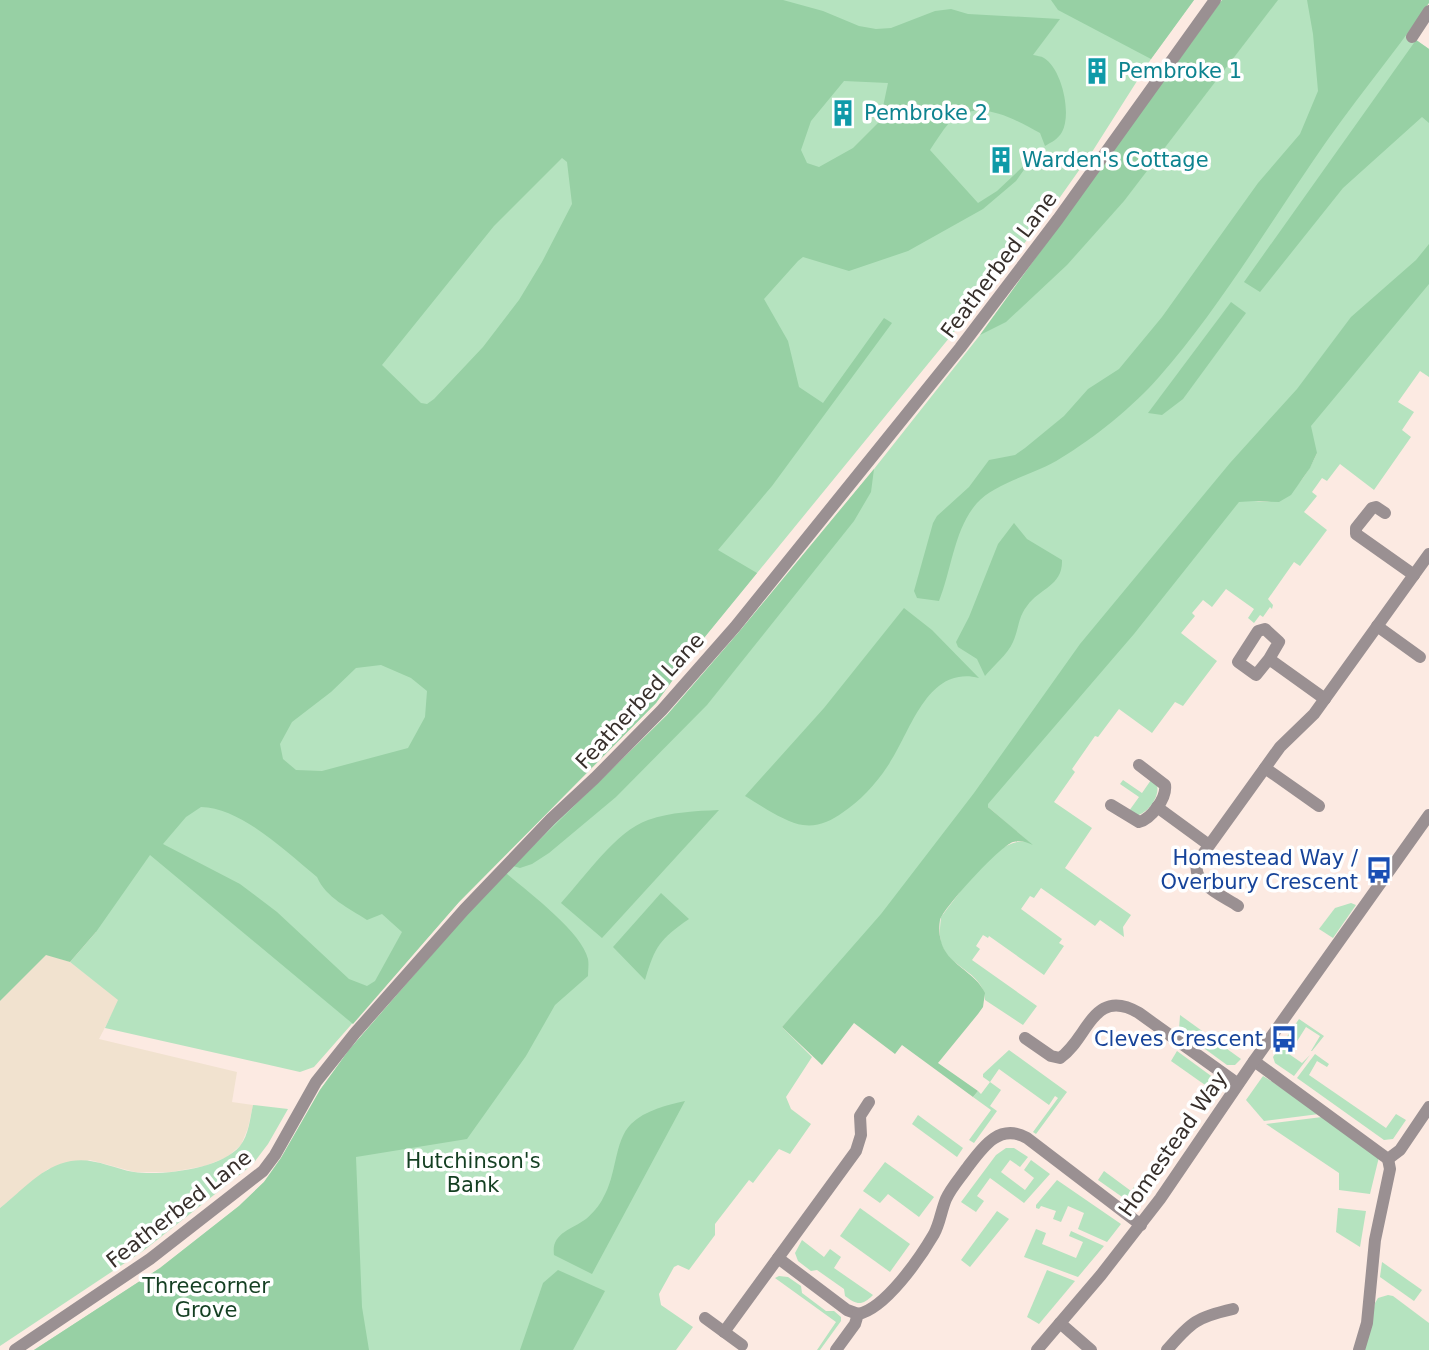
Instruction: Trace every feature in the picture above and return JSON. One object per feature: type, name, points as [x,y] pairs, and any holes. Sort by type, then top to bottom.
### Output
[{"type":"street","name":"Featherbed Lane","points":[[15,1350],[150,1259],[263,1171],[275,1155],[316,1082],[355,1033],[464,910],[551,819],[662,710],[735,627],[969,337],[1058,219],[1215,0]]},
{"type":"street","points":[[1412,37],[1429,11]]},
{"type":"street","points":[[1385,513],[1375,507],[1371,508],[1356,528],[1356,534],[1414,575]]},
{"type":"street","points":[[1238,906],[1196,874],[1196,865],[1284,741],[1309,720],[1429,554]]},
{"type":"street","points":[[1377,626],[1420,657]]},
{"type":"street","points":[[1269,659],[1325,699]]},
{"type":"street","points":[[1111,805],[1139,822],[1147,819],[1157,807],[1166,793],[1165,785],[1139,765]]},
{"type":"street","points":[[1265,768],[1319,806]]},
{"type":"street","points":[[1157,807],[1209,845]]},
{"type":"street","name":"Homestead Way","points":[[1037,1350],[1141,1225],[1429,815]]},
{"type":"street","points":[[1025,1038],[1051,1056],[1060,1058],[1095,1014],[1107,1008],[1121,1006],[1139,1013],[1238,1084]]},
{"type":"street","points":[[1254,1061],[1388,1159],[1390,1168],[1375,1240],[1368,1316],[1359,1350]]},
{"type":"street","points":[[724,1332],[856,1151],[861,1135],[860,1116],[869,1102]]},
{"type":"street","points":[[1388,1159],[1400,1150],[1429,1107]]},
{"type":"street","points":[[778,1258],[847,1310],[858,1314],[872,1309],[896,1286],[934,1234],[951,1190],[985,1145],[1000,1135],[1012,1133],[1027,1138],[1141,1225]]},
{"type":"street","points":[[1167,1350],[1196,1320],[1233,1309]]},
{"type":"street","points":[[836,1350],[855,1324],[858,1314]]},
{"type":"street","points":[[705,1318],[742,1345]]},
{"type":"street","points":[[1060,1323],[1091,1350]]},
{"type":"shaded area","points":[[46,954],[70,962],[119,1000],[99,1039],[237,1072],[232,1102],[253,1105],[241,1145],[227,1157],[205,1166],[171,1172],[135,1172],[90,1160],[48,1169],[0,1208],[0,1001]]},
{"type":"green space","points":[[0,0],[1194,0],[1151,59],[1058,200],[981,299],[699,644],[656,703],[459,902],[314,1067],[300,1072],[105,1028],[118,1000],[70,962],[96,932]]},
{"type":"green space","points":[[0,0],[783,0],[823,11],[859,26],[876,29],[891,28],[935,11],[951,9],[968,14],[1060,19],[1033,55],[1043,57],[1050,64],[1064,92],[1065,124],[1059,137],[1045,146],[1040,133],[1019,122],[995,113],[971,111],[949,123],[930,150],[978,203],[997,191],[1033,157],[1016,181],[983,209],[908,251],[849,271],[803,257],[764,299],[788,341],[799,387],[823,403],[884,318],[892,323],[772,486],[718,550],[757,573],[699,644],[656,703],[459,902],[353,1024],[150,855],[96,932],[70,962],[46,955],[0,1001]],"holes":[[[844,81],[888,83],[880,121],[853,148],[819,167],[807,163],[801,150],[811,121]],[[562,158],[567,162],[572,204],[519,300],[483,347],[434,399],[427,404],[421,403],[382,365],[494,226]],[[381,665],[411,678],[427,691],[425,717],[408,748],[322,771],[296,770],[283,759],[280,744],[292,722],[331,692],[356,668]],[[201,807],[232,815],[277,844],[317,877],[326,891],[346,907],[367,920],[382,914],[402,932],[375,981],[367,986],[349,979],[277,912],[240,884],[163,844],[186,817]]]},
{"type":"green space","points":[[1051,0],[1194,0],[1151,59],[1058,10]]},
{"type":"green space","name":"Hutchinson's Bank","points":[[1222,0],[1429,0],[1408,34],[1429,49],[1429,377],[1420,371],[1398,402],[1414,412],[1402,430],[1411,437],[1374,490],[1340,464],[1327,481],[1322,478],[1312,492],[1317,496],[1304,512],[1327,530],[1300,566],[1294,562],[1268,599],[1273,605],[1272,609],[1270,607],[1263,617],[1260,615],[1254,623],[1248,618],[1254,609],[1226,589],[1212,607],[1203,600],[1192,613],[1195,616],[1181,633],[1217,661],[1183,706],[1175,702],[1152,733],[1119,709],[1098,737],[1095,736],[1072,769],[1075,772],[1054,802],[1092,828],[1065,868],[1131,915],[1123,927],[1124,937],[1100,920],[1095,926],[1041,888],[1034,898],[1030,896],[1021,909],[1062,939],[1059,943],[1064,946],[1044,975],[989,936],[988,938],[983,935],[976,946],[980,949],[972,960],[1037,1006],[1023,1025],[985,1000],[980,984],[944,950],[940,930],[941,917],[993,855],[1018,842],[1030,843],[988,807],[782,1027],[812,1057],[786,1097],[791,1109],[811,1124],[790,1154],[779,1149],[753,1183],[749,1180],[715,1224],[715,1235],[689,1270],[678,1265],[674,1267],[659,1294],[661,1305],[693,1327],[676,1350],[34,1350],[160,1268],[239,1206],[264,1182],[320,1090],[349,1050],[462,920],[558,819],[599,783],[667,715],[874,469],[980,335]],"holes":[[[1317,453],[1301,481],[1286,495],[1267,501],[1255,501]]]},
{"type":"green space","points":[[1222,0],[1278,0],[1124,201],[1067,265],[1006,322],[980,335]]},
{"type":"green space","points":[[1307,0],[1429,0],[1429,3],[1327,141],[1220,299],[1159,377],[1126,410],[1073,450],[1051,464],[995,489],[977,503],[969,513],[958,537],[939,601],[917,598],[914,591],[937,516],[969,487],[989,460],[1015,455],[1025,448],[1064,416],[1088,389],[1119,369],[1162,317],[1258,183],[1300,134],[1318,91]]},
{"type":"green space","points":[[1416,40],[1429,49],[1429,123],[1422,117],[1343,188],[1260,292],[1244,282]]},
{"type":"green space","points":[[1429,244],[1429,284],[1311,426],[1317,453],[1291,495],[1279,502],[1239,502],[1134,634],[988,804],[988,807],[1033,845],[1019,841],[1006,846],[961,891],[940,920],[940,936],[944,949],[975,979],[985,993],[983,1007],[938,1063],[978,1091],[973,1097],[902,1045],[895,1054],[854,1023],[822,1065],[782,1027],[881,914],[974,793],[1080,644],[1230,463],[1297,389],[1351,317],[1416,260]]},
{"type":"green space","points":[[1231,302],[1246,313],[1183,399],[1162,415],[1148,413]]},
{"type":"green space","points":[[874,469],[871,492],[854,521],[707,705],[616,797],[549,853],[532,864],[520,868],[513,866],[667,715]]},
{"type":"green space","points":[[1014,523],[1027,539],[1062,560],[1061,569],[1055,581],[1027,606],[1011,646],[985,676],[977,659],[958,647],[956,642],[969,617],[998,544]]},
{"type":"green space","points":[[904,608],[932,630],[979,678],[961,677],[946,682],[933,691],[877,780],[855,803],[833,819],[814,825],[796,824],[745,796],[824,708]]},
{"type":"green space","points":[[1123,780],[1142,793],[1151,780],[1157,785],[1155,799],[1149,808],[1136,816],[1129,811],[1139,797],[1120,784]]},
{"type":"green space","points":[[719,810],[602,938],[561,903],[612,845],[636,826],[666,815]]},
{"type":"green space","name":"Threecorner Grove","points":[[506,873],[553,913],[576,937],[588,959],[588,976],[555,1005],[526,1056],[467,1139],[356,1157],[362,1307],[369,1350],[34,1350],[160,1268],[239,1206],[264,1182],[320,1090],[349,1050]]},
{"type":"green space","points":[[661,893],[689,919],[660,944],[645,980],[613,947]]},
{"type":"green space","points":[[1351,903],[1356,905],[1333,938],[1319,929],[1335,908]]},
{"type":"green space","points":[[1180,1015],[1241,1059],[1235,1065],[1227,1065],[1179,1030]]},
{"type":"green space","points":[[1299,1019],[1324,1036],[1311,1051],[1320,1036],[1306,1027],[1289,1054],[1302,1063],[1310,1055],[1294,1076],[1275,1063],[1273,1057]]},
{"type":"green space","points":[[1009,1050],[1067,1092],[1036,1134],[1033,1132],[1058,1098],[1055,1096],[1049,1105],[999,1069],[990,1082],[983,1074]]},
{"type":"green space","points":[[1177,1051],[1218,1081],[1215,1092],[1171,1061]]},
{"type":"green space","points":[[1315,1054],[1329,1064],[1327,1067],[1317,1061],[1309,1075],[1386,1128],[1396,1114],[1406,1120],[1393,1139],[1384,1140],[1297,1078]]},
{"type":"green space","points":[[1263,1076],[1319,1114],[1264,1121],[1246,1100]]},
{"type":"green space","points":[[990,1082],[1001,1090],[990,1106],[997,1111],[974,1143],[969,1140],[991,1110],[973,1097],[978,1091],[981,1094]]},
{"type":"green space","points":[[685,1101],[592,1274],[554,1255],[559,1237],[586,1219],[602,1201],[625,1131],[637,1119],[650,1112]]},
{"type":"green space","points":[[253,1105],[288,1109],[268,1144],[252,1165],[143,1251],[0,1346],[0,1208],[51,1168],[71,1161],[95,1162],[134,1172],[160,1173],[190,1169],[219,1160],[231,1154],[243,1142]]},
{"type":"green space","points":[[918,1115],[963,1148],[957,1157],[912,1124]]},
{"type":"green space","points":[[1322,1117],[1379,1157],[1370,1194],[1339,1190],[1339,1173],[1266,1124]]},
{"type":"green space","points":[[1006,1148],[1014,1148],[1028,1157],[1020,1167],[1010,1160],[1001,1172],[1025,1190],[1034,1178],[1024,1170],[1031,1160],[1050,1174],[1024,1203],[990,1178],[977,1196],[984,1201],[976,1212],[961,1202],[996,1155]]},
{"type":"green space","points":[[885,1162],[934,1197],[919,1217],[888,1194],[880,1203],[863,1191]]},
{"type":"green space","points":[[1104,1171],[1131,1191],[1139,1180],[1149,1187],[1135,1206],[1098,1180]]},
{"type":"green space","points":[[1057,1180],[1121,1224],[1107,1242],[1078,1229],[1084,1213],[1068,1206],[1061,1222],[1053,1219],[1056,1211],[1041,1206],[1036,1208]]},
{"type":"green space","points":[[860,1208],[910,1244],[890,1272],[840,1236]]},
{"type":"green space","points":[[1338,1208],[1366,1211],[1360,1247],[1336,1232]]},
{"type":"green space","points":[[997,1211],[1009,1219],[970,1267],[961,1260]]},
{"type":"green space","points":[[1036,1229],[1046,1233],[1042,1244],[1076,1258],[1083,1242],[1069,1236],[1071,1231],[1104,1246],[1078,1277],[1024,1257]]},
{"type":"green space","points":[[802,1240],[824,1257],[830,1249],[841,1257],[834,1268],[873,1295],[862,1303],[853,1301],[845,1296],[844,1289],[817,1270],[811,1271],[798,1261],[795,1253]]},
{"type":"green space","points":[[1382,1262],[1422,1290],[1414,1301],[1380,1277]]},
{"type":"green space","points":[[558,1270],[605,1291],[573,1350],[520,1350],[543,1283]]},
{"type":"green space","points":[[1047,1270],[1075,1281],[1039,1324],[1027,1317]]},
{"type":"green space","points":[[788,1277],[801,1286],[802,1293],[826,1311],[834,1311],[841,1317],[841,1321],[820,1350],[817,1350],[836,1322],[775,1278]]},
{"type":"green space","points":[[1388,1295],[1429,1323],[1429,1350],[1364,1350],[1375,1303],[1378,1298]]},
{"type":"place","name":"Pembroke 1","points":[[1097,71]]},
{"type":"place","name":"Pembroke 2","points":[[843,113]]},
{"type":"place","name":"Warden's Cottage","points":[[1001,160]]},
{"type":"place","name":"Homestead Way / Overbury Crescent","points":[[1379,870]]},
{"type":"place","name":"Cleves Crescent","points":[[1284,1039]]}]
